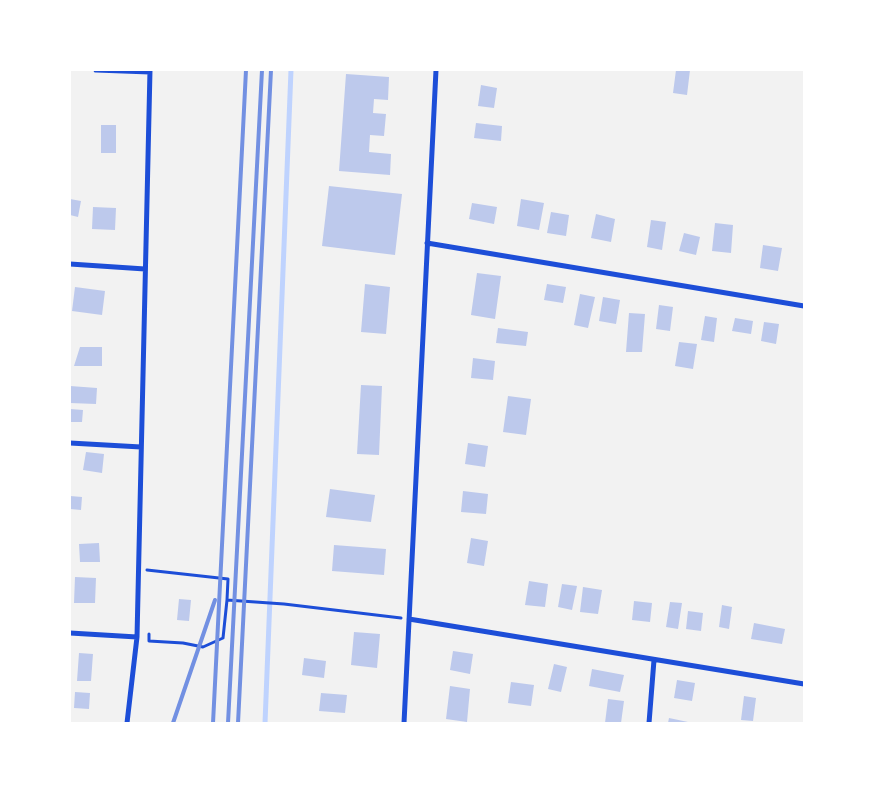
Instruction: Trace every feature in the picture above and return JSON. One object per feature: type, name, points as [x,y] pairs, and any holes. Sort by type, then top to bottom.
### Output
[{"type":"street","points":[[96,70],[150,71],[137,626],[127,723]]},
{"type":"street","points":[[404,723],[436,70]]},
{"type":"street","points":[[427,243],[804,306]]},
{"type":"street","points":[[70,264],[145,269]]},
{"type":"street","points":[[70,443],[141,447]]},
{"type":"street","points":[[409,620],[804,684]]},
{"type":"street","points":[[70,633],[136,637]]},
{"type":"street","points":[[649,723],[654,660]]},
{"type":"path","points":[[137,626],[149,631],[150,640],[203,647],[223,638],[228,579],[138,570]]},
{"type":"path","points":[[227,600],[284,604],[409,620]]},
{"type":"building","points":[[676,70],[690,70],[687,95],[673,93]]},
{"type":"building","points":[[346,74],[389,77],[388,100],[374,99],[373,113],[386,114],[384,136],[370,135],[369,152],[391,154],[390,175],[339,171]]},
{"type":"building","points":[[481,85],[497,88],[494,108],[478,106]]},
{"type":"building","points":[[476,123],[502,126],[501,141],[474,138]]},
{"type":"building","points":[[101,125],[116,125],[116,153],[101,153]]},
{"type":"building","points":[[329,186],[402,194],[395,255],[322,246]]},
{"type":"building","points":[[70,199],[81,201],[78,217],[70,215]]},
{"type":"building","points":[[521,199],[544,203],[539,230],[517,226]]},
{"type":"building","points":[[472,203],[497,207],[494,224],[469,219]]},
{"type":"building","points":[[93,207],[116,208],[115,230],[92,229]]},
{"type":"building","points":[[551,212],[569,215],[566,236],[547,233]]},
{"type":"building","points":[[596,214],[615,219],[611,242],[591,238]]},
{"type":"building","points":[[651,220],[666,222],[662,250],[647,247]]},
{"type":"building","points":[[715,223],[733,225],[731,253],[712,251]]},
{"type":"building","points":[[684,233],[700,237],[696,255],[679,251]]},
{"type":"building","points":[[763,245],[782,248],[778,271],[760,268]]},
{"type":"building","points":[[477,273],[501,276],[495,319],[471,315]]},
{"type":"building","points":[[365,284],[390,287],[386,334],[361,332]]},
{"type":"building","points":[[547,284],[566,287],[563,303],[544,300]]},
{"type":"building","points":[[75,287],[105,291],[102,315],[72,311]]},
{"type":"building","points":[[580,294],[595,297],[588,328],[574,325]]},
{"type":"building","points":[[603,297],[620,300],[616,324],[599,321]]},
{"type":"building","points":[[659,305],[673,307],[670,331],[656,329]]},
{"type":"building","points":[[629,313],[645,314],[642,352],[626,352]]},
{"type":"building","points":[[705,316],[717,318],[714,342],[701,340]]},
{"type":"building","points":[[735,318],[753,321],[751,334],[732,331]]},
{"type":"building","points":[[764,322],[779,324],[776,344],[761,341]]},
{"type":"building","points":[[498,328],[528,332],[526,346],[496,343]]},
{"type":"building","points":[[679,342],[697,344],[693,369],[675,366]]},
{"type":"building","points":[[80,347],[102,347],[102,366],[74,366]]},
{"type":"building","points":[[473,358],[495,361],[493,380],[471,378]]},
{"type":"building","points":[[361,385],[382,386],[379,455],[357,454]]},
{"type":"building","points":[[70,386],[97,388],[96,404],[70,403]]},
{"type":"building","points":[[508,396],[531,399],[526,435],[503,432]]},
{"type":"building","points":[[70,409],[83,410],[82,422],[70,422]]},
{"type":"building","points":[[468,443],[488,446],[485,467],[465,464]]},
{"type":"building","points":[[86,452],[104,454],[102,473],[83,470]]},
{"type":"building","points":[[330,489],[375,495],[371,522],[326,517]]},
{"type":"building","points":[[463,491],[488,494],[486,514],[461,512]]},
{"type":"building","points":[[70,496],[82,497],[81,510],[70,509]]},
{"type":"building","points":[[471,538],[488,541],[484,566],[467,563]]},
{"type":"building","points":[[99,543],[100,562],[80,562],[79,544]]},
{"type":"building","points":[[334,545],[386,549],[384,575],[332,571]]},
{"type":"building","points":[[75,577],[96,578],[95,603],[74,603]]},
{"type":"building","points":[[529,581],[548,584],[545,607],[525,605]]},
{"type":"building","points":[[562,584],[577,586],[572,610],[558,607]]},
{"type":"building","points":[[583,587],[602,590],[598,614],[580,612]]},
{"type":"building","points":[[179,599],[191,600],[189,621],[177,620]]},
{"type":"building","points":[[634,601],[652,603],[650,622],[632,620]]},
{"type":"building","points":[[670,602],[682,603],[678,629],[666,627]]},
{"type":"building","points":[[722,605],[732,607],[729,629],[719,627]]},
{"type":"building","points":[[688,611],[703,613],[701,631],[686,629]]},
{"type":"building","points":[[754,623],[785,629],[782,644],[751,639]]},
{"type":"building","points":[[354,632],[380,634],[377,668],[351,665]]},
{"type":"building","points":[[453,651],[473,654],[470,674],[450,670]]},
{"type":"building","points":[[79,653],[93,654],[91,681],[77,681]]},
{"type":"building","points":[[304,658],[326,661],[324,678],[302,675]]},
{"type":"building","points":[[554,664],[567,667],[561,692],[548,689]]},
{"type":"building","points":[[592,669],[624,675],[620,692],[589,686]]},
{"type":"building","points":[[677,680],[695,683],[692,701],[674,698]]},
{"type":"building","points":[[511,682],[534,685],[531,706],[508,703]]},
{"type":"building","points":[[450,686],[470,689],[467,722],[446,719]]},
{"type":"building","points":[[75,692],[90,693],[89,709],[74,708]]},
{"type":"building","points":[[321,693],[347,695],[345,713],[319,711]]},
{"type":"building","points":[[744,696],[756,698],[753,721],[741,720]]},
{"type":"building","points":[[608,699],[624,701],[621,723],[605,723]]},
{"type":"building","points":[[669,718],[688,722],[688,723],[668,723]]},
{"type":"waterway","points":[[265,723],[291,70]]},
{"type":"railway","points":[[213,723],[246,70]]},
{"type":"railway","points":[[228,723],[262,70]]},
{"type":"railway","points":[[238,723],[271,70]]},
{"type":"railway","points":[[173,723],[215,600]]}]
